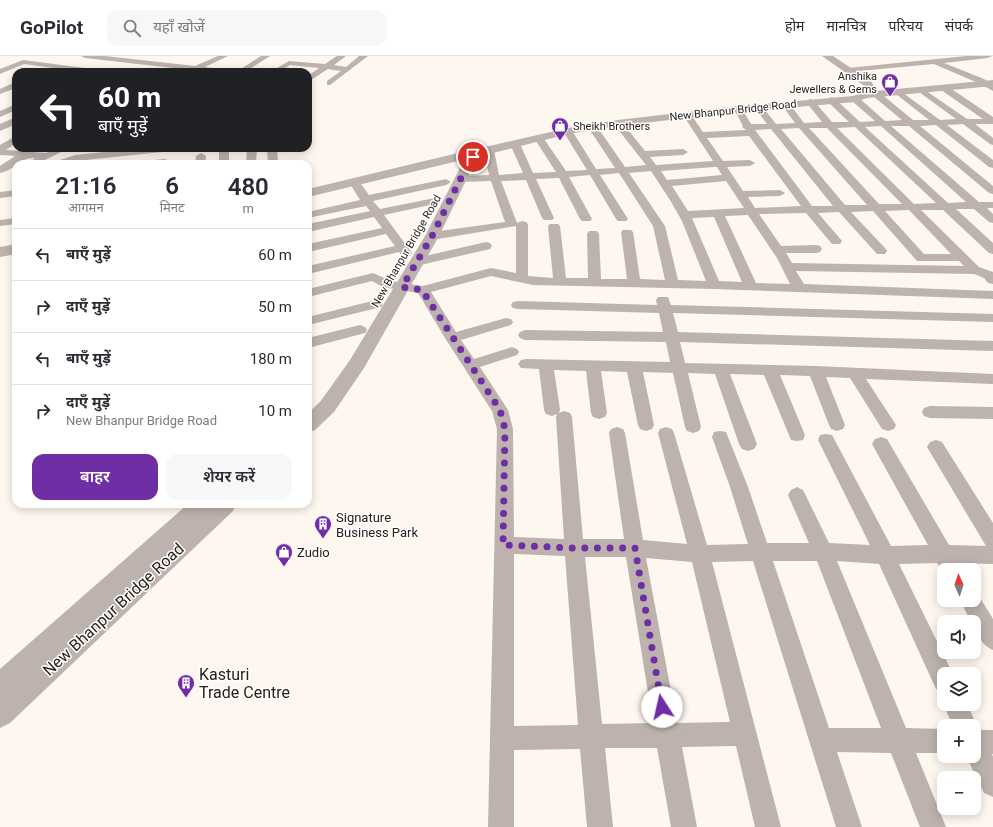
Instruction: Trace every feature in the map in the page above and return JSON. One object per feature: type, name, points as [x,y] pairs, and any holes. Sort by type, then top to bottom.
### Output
[{"type":"street","points":[[85,56],[108,57],[196,68],[224,56]]},
{"type":"street","points":[[124,60],[133,56]]},
{"type":"street","points":[[131,68],[155,56]]},
{"type":"street","points":[[246,68],[266,56]]},
{"type":"street","points":[[303,68],[320,56]]},
{"type":"street","points":[[312,77],[342,56]]},
{"type":"street","points":[[330,83],[364,56]]},
{"type":"street","name":"New Bhanpur Bridge Road","points":[[428,214],[458,157],[467,150],[476,147],[574,125],[846,95],[856,91],[858,88],[857,83],[819,56]]},
{"type":"street","points":[[924,56],[989,83]]},
{"type":"street","points":[[849,65],[935,61],[988,56]]},
{"type":"street","points":[[80,68],[108,57]]},
{"type":"street","points":[[831,58],[849,65],[868,84],[870,93],[859,97],[886,124],[993,220]]},
{"type":"street","points":[[31,68],[53,59]]},
{"type":"street","points":[[154,68],[172,59]]},
{"type":"street","points":[[0,72],[23,62],[65,68]]},
{"type":"street","points":[[281,68],[290,63],[347,69]]},
{"type":"street","points":[[932,70],[966,67]]},
{"type":"street","points":[[0,82],[11,77]]},
{"type":"street","points":[[0,82],[12,85]]},
{"type":"street","name":"New Bhanpur Bridge Road","points":[[353,343],[376,304],[396,277],[416,262],[432,236],[469,162],[473,157],[489,150],[568,131],[618,123],[989,83]]},
{"type":"street","points":[[0,92],[12,88]]},
{"type":"street","points":[[944,88],[993,121]]},
{"type":"street","points":[[922,90],[993,142]]},
{"type":"street","points":[[899,92],[993,165]]},
{"type":"street","points":[[876,94],[993,191]]},
{"type":"street","points":[[831,100],[993,250]]},
{"type":"street","points":[[810,102],[830,126],[975,270]]},
{"type":"street","points":[[786,104],[802,126],[878,208],[921,258],[962,257]]},
{"type":"street","points":[[758,107],[842,209],[881,251]]},
{"type":"street","points":[[0,114],[12,109]]},
{"type":"street","points":[[738,109],[749,130],[810,211],[836,242]]},
{"type":"street","points":[[687,115],[777,250],[799,288]]},
{"type":"street","points":[[700,135],[774,126],[830,126],[993,121]]},
{"type":"street","points":[[2,126],[12,122]]},
{"type":"street","points":[[618,123],[653,168],[685,214],[714,285]]},
{"type":"street","points":[[593,127],[659,226],[667,285],[664,310],[680,368],[693,427]]},
{"type":"street","points":[[568,131],[592,173],[622,219]]},
{"type":"street","points":[[539,138],[563,175],[586,219]]},
{"type":"street","points":[[0,149],[12,142]]},
{"type":"street","points":[[515,144],[551,222],[560,282]]},
{"type":"street","points":[[432,236],[512,224],[495,179],[489,150]]},
{"type":"street","points":[[765,151],[794,150]]},
{"type":"street","points":[[0,152],[46,156]]},
{"type":"street","points":[[20,160],[28,152]]},
{"type":"street","points":[[38,160],[55,152]]},
{"type":"street","points":[[69,160],[115,152]]},
{"type":"street","points":[[642,154],[684,152]]},
{"type":"street","points":[[312,192],[458,157]]},
{"type":"street","points":[[803,162],[896,160]]},
{"type":"street","points":[[460,179],[495,179],[750,163]]},
{"type":"street","points":[[2,170],[12,168]]},
{"type":"street","points":[[0,181],[12,169]]},
{"type":"street","points":[[663,183],[729,178]]},
{"type":"street","points":[[312,269],[404,251],[354,182]]},
{"type":"street","points":[[312,214],[446,182]]},
{"type":"street","points":[[739,194],[780,193]]},
{"type":"street","points":[[0,195],[12,194]]},
{"type":"street","points":[[312,227],[435,201]]},
{"type":"street","points":[[685,214],[993,205]]},
{"type":"street","points":[[718,212],[751,287]]},
{"type":"street","points":[[0,223],[12,219]]},
{"type":"street","points":[[522,224],[522,279]]},
{"type":"street","points":[[312,247],[388,230]]},
{"type":"street","points":[[626,232],[634,284]]},
{"type":"street","points":[[593,234],[595,283]]},
{"type":"street","name":"New Bhanpur Bridge Road","points":[[312,421],[327,407],[342,388],[396,277],[404,251],[414,239]]},
{"type":"street","points":[[416,262],[486,246]]},
{"type":"street","points":[[0,252],[12,250]]},
{"type":"street","points":[[777,250],[816,250]]},
{"type":"street","points":[[788,267],[975,270],[989,275],[993,280]]},
{"type":"street","points":[[422,290],[491,272],[533,281],[714,285],[993,295]]},
{"type":"street","points":[[312,292],[373,277],[396,277],[422,290],[500,410],[505,429],[501,827]]},
{"type":"street","points":[[312,319],[376,304]]},
{"type":"street","points":[[518,305],[993,318]]},
{"type":"street","points":[[452,338],[506,322]]},
{"type":"street","points":[[312,342],[360,330]]},
{"type":"street","points":[[525,334],[993,346]]},
{"type":"street","points":[[470,366],[512,352]]},
{"type":"street","points":[[526,364],[721,370],[816,371],[993,379]]},
{"type":"street","points":[[546,364],[558,414],[574,548],[600,827]]},
{"type":"street","points":[[593,365],[599,413]]},
{"type":"street","points":[[634,367],[646,425]]},
{"type":"street","points":[[721,370],[748,444]]},
{"type":"street","points":[[770,370],[797,435]]},
{"type":"street","points":[[816,371],[832,432],[885,555],[937,667]]},
{"type":"street","points":[[855,373],[888,425]]},
{"type":"street","points":[[930,412],[993,413]]},
{"type":"street","points":[[617,432],[635,548],[684,827]]},
{"type":"street","points":[[666,433],[700,554],[768,827]]},
{"type":"street","points":[[720,437],[739,487],[849,827]]},
{"type":"street","points":[[882,444],[947,562]]},
{"type":"street","points":[[936,447],[993,540]]},
{"type":"street","points":[[797,495],[822,552],[933,827]]},
{"type":"street","name":"New Bhanpur Bridge Road","points":[[0,713],[147,567],[200,508]]},
{"type":"street","name":"New Bhanpur Bridge Road","points":[[0,688],[220,508]]},
{"type":"street","points":[[503,545],[574,548],[635,548],[700,554],[822,552],[885,555],[947,562],[993,555]]},
{"type":"street","points":[[974,607],[993,639]]},
{"type":"street","points":[[501,738],[745,734]]},
{"type":"street","points":[[820,740],[937,741]]},
{"type":"street","points":[[981,743],[993,742]]},
{"type":"street","points":[[981,758],[993,784]]},
{"type":"place","name":"Anshika Jewellers & Gems","points":[[890,97]]},
{"type":"place","name":"Sheikh Brothers","points":[[560,141]]},
{"type":"place","name":"Signature Business Park","points":[[323,539]]},
{"type":"place","name":"Zudio","points":[[284,567]]},
{"type":"place","name":"Kasturi Trade Centre","points":[[186,698]]},
{"type":"route","points":[[473,157],[469,162],[432,236],[402,287],[422,290],[500,410],[505,429],[503,545],[574,548],[635,548],[649,638],[662,707]]}]
